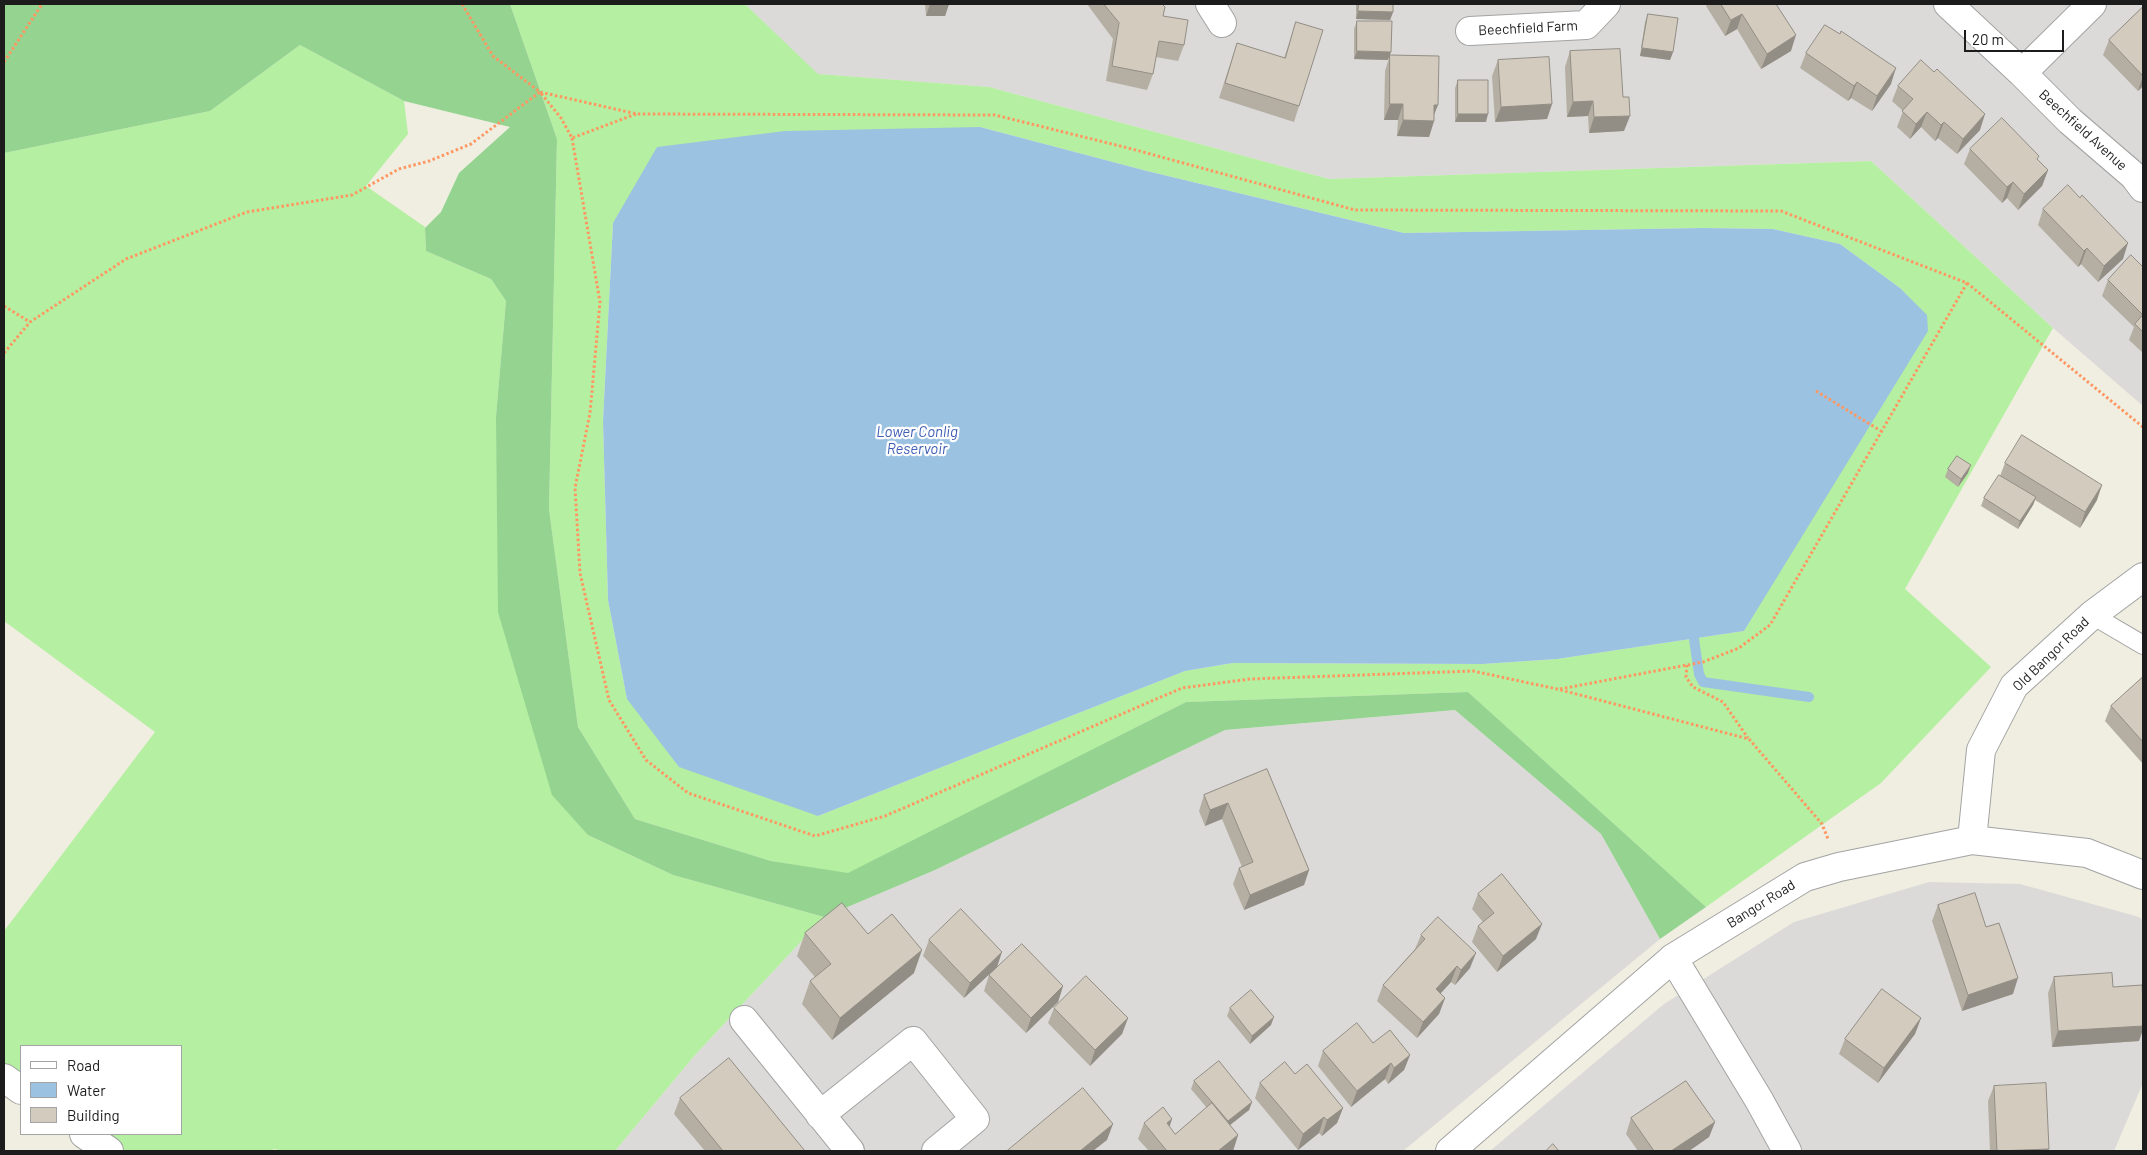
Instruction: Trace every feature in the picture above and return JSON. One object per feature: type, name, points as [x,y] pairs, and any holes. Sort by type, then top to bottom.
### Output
[{"type":"street","name":"Beechfield Farm","points":[[1470,31],[1586,25],[1606,4]]},
{"type":"street","name":"Beechfield Avenue","points":[[1948,4],[2022,73],[2070,122],[2134,176],[2143,188]]},
{"type":"street","points":[[2022,73],[2092,4]]},
{"type":"street","name":"Old Bangor Road","points":[[1972,840],[1981,750],[2014,686],[2092,615],[2143,577]]},
{"type":"street","name":"Bangor Road","points":[[1450,1151],[1673,958],[1805,877],[1840,867],[1972,840],[2086,853],[2143,875]]},
{"type":"street","points":[[1673,958],[1759,1100],[1787,1151]]},
{"type":"street","points":[[744,1020],[850,1151]]},
{"type":"street","points":[[820,1115],[913,1041],[975,1120],[936,1151]]},
{"type":"street","points":[[4,1078],[20,1089]]},
{"type":"street","points":[[85,1135],[109,1151]]},
{"type":"lane","points":[[2092,615],[2143,645]]},
{"type":"path","points":[[4,62],[42,4]]},
{"type":"path","points":[[462,4],[493,56],[540,92],[561,118],[572,138],[600,302],[590,413],[575,488],[580,573],[609,700],[646,760],[688,793],[815,836],[884,816],[1182,688],[1250,679],[1473,671],[1557,689],[1748,739]]},
{"type":"path","points":[[4,353],[30,322],[126,259],[247,212],[352,195],[399,169],[429,161],[471,144],[540,92],[637,114],[995,115],[1355,210],[1781,211],[1966,283],[2143,427]]},
{"type":"path","points":[[572,138],[637,114]]},
{"type":"path","points":[[1557,689],[1703,662],[1739,648],[1770,625],[1966,283]]},
{"type":"path","points":[[4,306],[30,322]]},
{"type":"path","points":[[1816,391],[1881,431]]},
{"type":"path","points":[[1689,665],[1686,677],[1693,687],[1723,702],[1748,739],[1822,824],[1840,867]]},
{"type":"shaded area","points":[[745,4],[2143,4],[2143,406],[2053,328],[1871,161],[1329,179],[989,87],[817,74]]},
{"type":"shaded area","points":[[1455,710],[1601,834],[1660,939],[1403,1151],[615,1151],[695,1055],[824,917],[935,870],[1225,730]]},
{"type":"shaded area","points":[[1929,882],[2020,884],[2139,917],[2143,921],[2143,1083],[2114,1151],[1490,1151],[1664,1004],[1794,922]]},
{"type":"green space","points":[[4,4],[510,4],[557,139],[549,509],[578,727],[635,819],[771,861],[848,873],[1186,702],[1468,692],[1706,907],[1660,939],[1601,834],[1455,710],[1225,730],[935,870],[824,917],[673,875],[588,835],[552,795],[498,612],[496,416],[506,301],[491,279],[426,251],[425,228],[441,212],[459,173],[510,127],[404,101],[300,45],[210,111],[4,153]]},
{"type":"green space","points":[[510,4],[745,4],[818,74],[989,87],[1329,179],[1871,161],[2053,328],[1905,589],[1991,667],[1881,783],[1706,907],[1468,692],[1186,702],[848,874],[771,861],[635,819],[578,727],[549,509],[557,139]],"holes":[[[980,127],[1147,171],[1404,233],[1703,228],[1773,229],[1840,244],[1900,288],[1926,315],[1744,631],[1557,659],[1483,664],[1233,663],[1185,671],[818,816],[627,699],[608,600],[603,421],[613,223]]]},
{"type":"green space","points":[[300,45],[404,101],[408,134],[366,186],[425,227],[426,251],[491,279],[506,301],[496,416],[588,835],[673,875],[824,917],[695,1055],[615,1151],[278,1151],[276,1149],[266,1151],[109,1151],[85,1135],[182,1135],[182,1045],[20,1045],[20,1089],[4,1078],[4,931],[155,732],[4,621],[4,153],[210,111]]},
{"type":"water","name":"Lower Conlig Reservoir","points":[[980,127],[1147,171],[1404,233],[1703,228],[1773,229],[1840,244],[1900,288],[1927,315],[1928,331],[1744,631],[1557,659],[1483,664],[1233,663],[1185,671],[818,816],[679,767],[627,699],[608,600],[603,421],[613,223],[657,147],[785,131]]},
{"type":"building","points":[[1104,4],[1162,4],[1165,7],[1163,16],[1188,20],[1184,45],[1159,41],[1153,74],[1112,66],[1119,23]]},
{"type":"building","points":[[1359,4],[1393,4],[1393,12],[1358,11]]},
{"type":"building","points":[[1721,4],[1776,4],[1796,35],[1767,54],[1742,14],[1731,20]]},
{"type":"building","points":[[2143,7],[2143,76],[2109,40]]},
{"type":"building","points":[[1648,14],[1678,18],[1673,52],[1642,48]]},
{"type":"building","points":[[1357,21],[1392,21],[1391,52],[1357,51]]},
{"type":"building","points":[[1296,22],[1323,30],[1299,106],[1225,83],[1237,43],[1285,58]]},
{"type":"building","points":[[1825,25],[1840,34],[1841,31],[1896,68],[1877,96],[1857,82],[1854,86],[1806,53]]},
{"type":"building","points":[[1620,49],[1623,97],[1629,97],[1630,116],[1594,117],[1593,101],[1573,102],[1570,51]]},
{"type":"building","points":[[1390,55],[1439,56],[1438,105],[1434,105],[1434,121],[1403,120],[1403,104],[1390,104]]},
{"type":"building","points":[[1549,57],[1552,104],[1501,107],[1498,60]]},
{"type":"building","points":[[1921,60],[1934,72],[1937,69],[1985,114],[1963,139],[1944,122],[1941,125],[1927,112],[1916,124],[1902,111],[1913,99],[1898,86]]},
{"type":"building","points":[[1458,80],[1488,80],[1488,114],[1458,114]]},
{"type":"building","points":[[2002,118],[2039,156],[2037,159],[2048,170],[2024,194],[2013,182],[2007,187],[1970,149]]},
{"type":"building","points":[[2068,185],[2080,198],[2082,195],[2128,243],[2104,266],[2087,248],[2084,251],[2043,209]]},
{"type":"building","points":[[2131,255],[2143,267],[2143,315],[2108,280]]},
{"type":"building","points":[[2143,315],[2143,332],[2135,324]]},
{"type":"building","points":[[2022,435],[2102,485],[2085,512],[2005,463]]},
{"type":"building","points":[[1957,456],[1971,465],[1961,479],[1948,469]]},
{"type":"building","points":[[1999,475],[2036,497],[2020,521],[1984,498]]},
{"type":"building","points":[[2143,677],[2143,742],[2111,706]]},
{"type":"building","points":[[1267,769],[1309,870],[1250,895],[1239,868],[1253,862],[1228,803],[1210,810],[1204,795]]},
{"type":"building","points":[[1502,874],[1542,924],[1503,956],[1478,926],[1494,913],[1478,894]]},
{"type":"building","points":[[1975,893],[1986,927],[1999,923],[2018,978],[1968,995],[1938,905]]},
{"type":"building","points":[[842,903],[868,934],[892,914],[922,950],[840,1018],[810,981],[831,964],[805,933]]},
{"type":"building","points":[[961,909],[1002,952],[970,983],[929,940]]},
{"type":"building","points":[[1438,917],[1476,953],[1461,970],[1457,966],[1436,989],[1445,998],[1423,1022],[1383,985],[1425,939],[1421,935]]},
{"type":"building","points":[[1022,944],[1063,986],[1031,1018],[989,975]]},
{"type":"building","points":[[2112,973],[2113,987],[2142,985],[2143,1026],[2058,1031],[2054,977]]},
{"type":"building","points":[[1086,976],[1128,1018],[1095,1050],[1054,1008]]},
{"type":"building","points":[[1882,989],[1921,1018],[1884,1068],[1845,1039]]},
{"type":"building","points":[[1251,990],[1274,1017],[1252,1036],[1230,1008]]},
{"type":"building","points":[[1357,1023],[1373,1043],[1390,1030],[1410,1055],[1394,1068],[1391,1063],[1357,1091],[1323,1051]]},
{"type":"building","points":[[729,1058],[805,1151],[723,1151],[680,1098]]},
{"type":"building","points":[[1219,1061],[1252,1102],[1228,1121],[1194,1081]]},
{"type":"building","points":[[1285,1062],[1295,1074],[1307,1064],[1343,1108],[1327,1120],[1324,1117],[1303,1134],[1260,1083]]},
{"type":"building","points":[[1686,1081],[1715,1122],[1671,1151],[1654,1151],[1631,1118]]},
{"type":"building","points":[[2046,1083],[2049,1149],[1997,1151],[1994,1086]]},
{"type":"building","points":[[1083,1088],[1113,1124],[1080,1151],[1007,1151]]},
{"type":"building","points":[[1212,1103],[1238,1135],[1218,1151],[1167,1151],[1144,1123],[1163,1107],[1172,1119],[1167,1123],[1175,1134]]},
{"type":"building","points":[[1553,1144],[1559,1151],[1546,1151]]},
{"type":"waterway","points":[[1694,639],[1699,674],[1703,682],[1809,697]]}]
